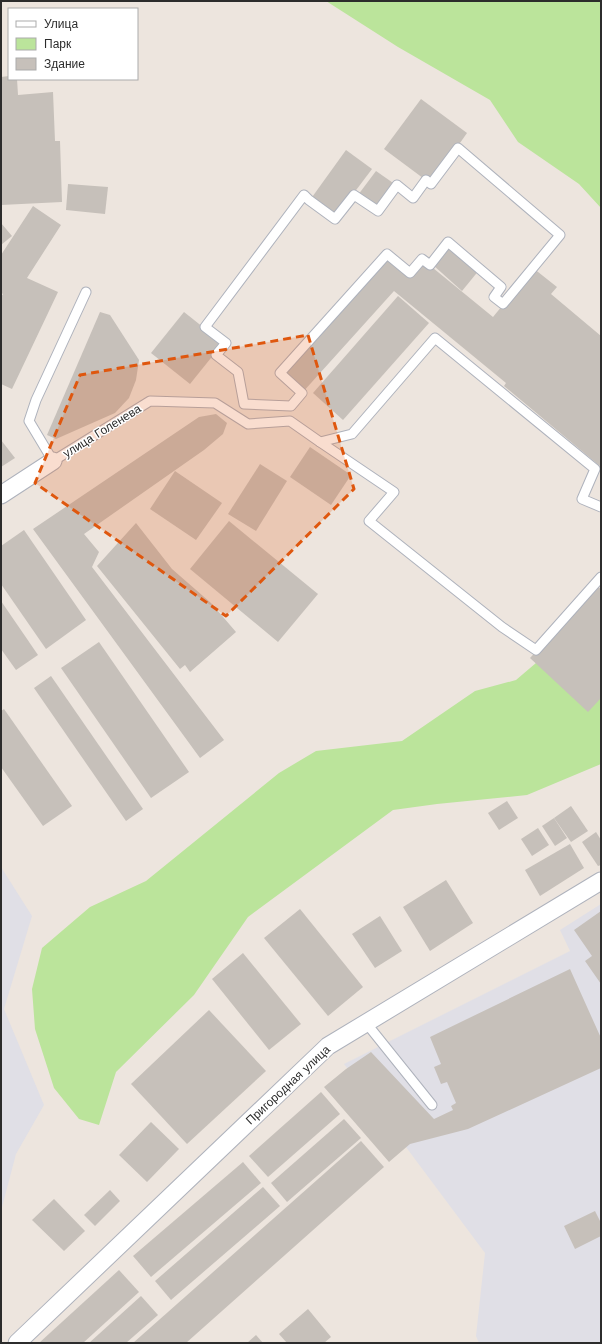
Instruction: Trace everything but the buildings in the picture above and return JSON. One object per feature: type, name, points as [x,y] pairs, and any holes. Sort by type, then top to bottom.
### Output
[{"type":"street","name":"улица Голенева","points":[[1,495],[53,461]]},
{"type":"street","name":"Пригородная улица","points":[[17,1343],[328,1046],[367,1024],[601,881]]},
{"type":"lane","points":[[458,148],[560,235],[503,304],[494,296],[501,287],[448,242],[430,265],[422,259],[410,273],[387,254],[280,373],[302,392],[291,406],[244,404],[238,372],[216,355],[226,343],[205,327],[304,195],[335,219],[354,195],[378,211],[397,185],[413,198],[426,180],[431,184],[458,148]]},
{"type":"lane","points":[[53,461],[29,421],[36,400],[86,292]]},
{"type":"lane","points":[[320,442],[352,434],[435,338],[595,469],[582,500],[601,507]]},
{"type":"lane","name":"улица Голенева","points":[[53,461],[150,401],[215,403],[248,424],[290,421],[394,492],[369,521],[502,628],[536,650],[601,577]]},
{"type":"lane","points":[[367,1024],[432,1105]]},
{"type":"highlighted area","points":[[308,335],[354,489],[226,616],[35,483],[80,375]]},
{"type":"shaded area","points":[[1,867],[32,916],[4,1009],[44,1105],[16,1154],[1,1211]]},
{"type":"shaded area","points":[[601,904],[601,1343],[479,1343],[476,1336],[485,1253],[344,1064],[570,951],[560,930]]},
{"type":"green space","points":[[326,1],[601,1],[601,208],[579,184],[518,142],[490,100],[398,47]]},
{"type":"green space","points":[[543,657],[601,693],[601,764],[527,795],[393,810],[248,917],[194,995],[116,1072],[99,1125],[79,1119],[54,1088],[35,1029],[32,989],[42,948],[90,907],[146,881],[279,773],[316,751],[402,741],[475,691],[516,680]]}]
